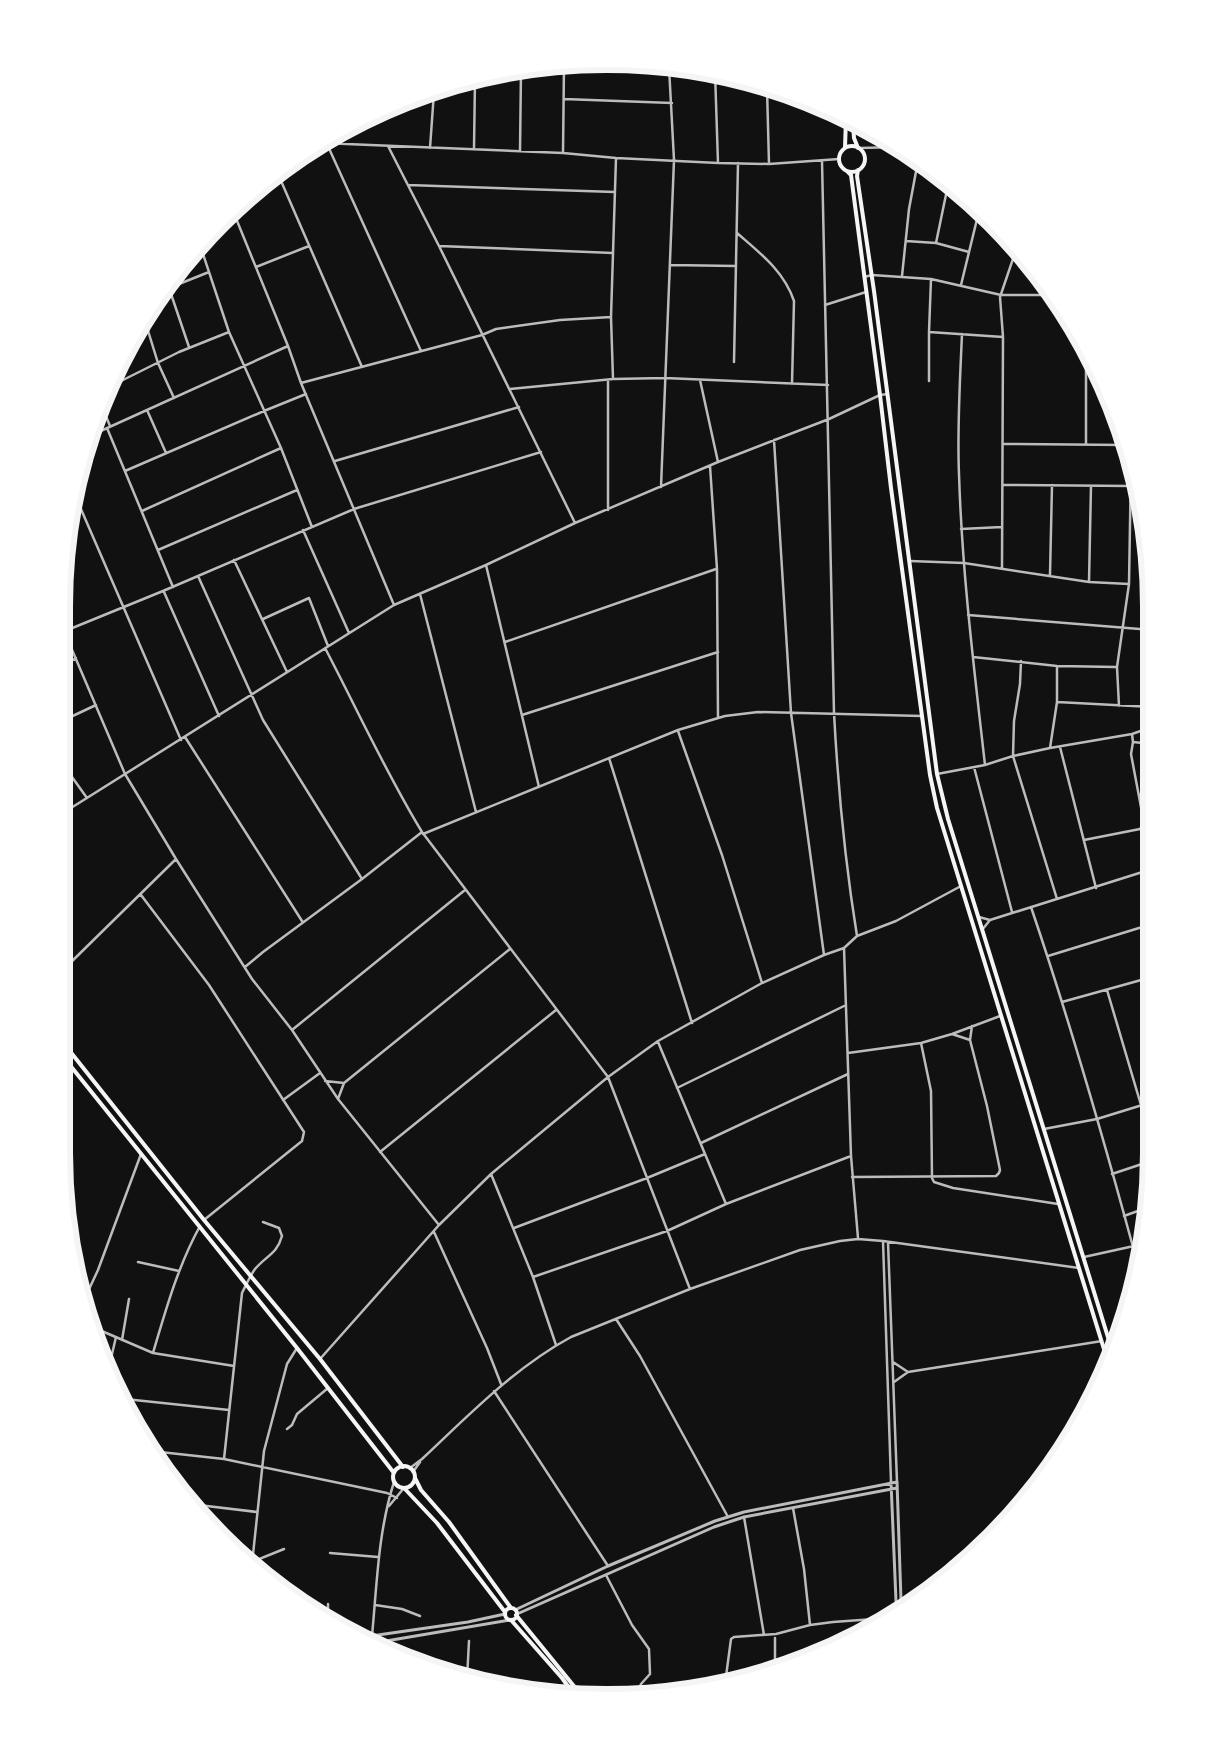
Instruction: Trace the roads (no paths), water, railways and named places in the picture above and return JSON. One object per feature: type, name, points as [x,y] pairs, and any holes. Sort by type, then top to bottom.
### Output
[{"type":"main road","points":[[846,126],[845,147],[840,153],[839,160],[842,168],[851,175],[891,488],[922,716],[937,808],[1105,1351]]},
{"type":"main road","points":[[853,130],[854,138],[859,148]]},
{"type":"main road","points":[[845,147],[859,148],[864,152],[865,158],[863,166],[858,170],[847,171]]},
{"type":"main road","points":[[858,170],[857,176],[872,274],[937,774],[948,819],[1109,1340]]},
{"type":"main road","points":[[924,726],[930,724]]},
{"type":"main road","points":[[992,987],[999,984]]},
{"type":"main road","points":[[70,1051],[204,1220],[320,1359],[403,1466],[412,1470],[421,1490],[449,1522],[517,1615],[576,1688]]},
{"type":"main road","points":[[70,1065],[297,1348],[394,1473],[394,1482],[397,1486],[404,1488],[436,1523],[505,1613],[506,1618],[511,1620],[568,1686]]},
{"type":"main road","points":[[394,1473],[403,1466]]},
{"type":"main road","points":[[404,1488],[412,1484],[415,1478]]},
{"type":"main road","points":[[505,1613],[513,1609]]},
{"type":"main road","points":[[511,1620],[517,1615]]},
{"type":"street","points":[[563,153],[564,72]]},
{"type":"street","points":[[661,487],[674,160],[670,74]]},
{"type":"street","points":[[520,151],[521,77]]},
{"type":"street","points":[[714,81],[718,163]]},
{"type":"street","points":[[474,148],[475,86]]},
{"type":"street","points":[[767,94],[768,164]]},
{"type":"street","points":[[430,148],[434,98]]},
{"type":"street","points":[[564,99],[672,103]]},
{"type":"street","points":[[337,143],[430,148],[474,148],[718,163],[768,164],[839,160]]},
{"type":"street","points":[[388,146],[575,523]]},
{"type":"street","points":[[329,147],[421,351]]},
{"type":"street","points":[[859,148],[884,147]]},
{"type":"street","points":[[614,379],[611,317],[616,158]]},
{"type":"street","points":[[822,161],[834,713],[837,769],[848,882],[857,936]]},
{"type":"street","points":[[734,362],[738,163]]},
{"type":"street","points":[[902,276],[909,210],[917,169]]},
{"type":"street","points":[[281,180],[362,367]]},
{"type":"street","points":[[408,185],[615,192]]},
{"type":"street","points":[[936,243],[947,192]]},
{"type":"street","points":[[236,219],[288,346],[301,383],[394,606]]},
{"type":"street","points":[[961,285],[977,219]]},
{"type":"street","points":[[737,233],[772,263],[792,295],[794,301],[792,384]]},
{"type":"street","points":[[906,241],[936,243],[970,252]]},
{"type":"street","points":[[256,267],[309,246]]},
{"type":"street","points":[[439,246],[613,253]]},
{"type":"street","points":[[203,253],[229,332],[281,448],[312,527]]},
{"type":"street","points":[[1002,568],[1003,337],[1001,295],[1014,257]]},
{"type":"street","points":[[670,265],[736,266]]},
{"type":"street","points":[[178,285],[209,272]]},
{"type":"street","points":[[864,277],[872,274],[902,276],[931,279],[1001,295],[1043,295]]},
{"type":"street","points":[[929,381],[931,279]]},
{"type":"street","points":[[824,305],[866,292]]},
{"type":"street","points":[[171,294],[189,347]]},
{"type":"street","points":[[301,383],[482,335],[496,329],[611,317]]},
{"type":"street","points":[[147,329],[158,363],[174,398]]},
{"type":"street","points":[[119,382],[189,347],[229,332]]},
{"type":"street","points":[[929,332],[1003,337]]},
{"type":"street","points":[[962,334],[958,423],[961,529],[968,615],[985,765]]},
{"type":"street","points":[[99,432],[288,346]]},
{"type":"street","points":[[1086,365],[1086,444]]},
{"type":"street","points":[[510,389],[614,379],[665,378],[828,385]]},
{"type":"street","points":[[608,380],[608,510]]},
{"type":"street","points":[[700,380],[718,462]]},
{"type":"street","points":[[125,471],[306,394]]},
{"type":"street","points":[[70,809],[251,696],[324,648],[394,606],[575,523],[718,462],[829,419],[880,394],[888,394]]},
{"type":"street","points":[[335,462],[519,407]]},
{"type":"street","points":[[147,410],[166,453]]},
{"type":"street","points":[[105,416],[125,471],[173,587]]},
{"type":"street","points":[[774,440],[791,712],[824,954]]},
{"type":"street","points":[[1003,444],[1118,445]]},
{"type":"street","points":[[142,512],[281,448]]},
{"type":"street","points":[[70,629],[354,509],[541,452]]},
{"type":"street","points":[[710,466],[716,569],[718,718]]},
{"type":"street","points":[[1003,485],[1129,486]]},
{"type":"street","points":[[1050,575],[1052,485]]},
{"type":"street","points":[[1089,582],[1091,485]]},
{"type":"street","points":[[158,550],[297,490]]},
{"type":"street","points":[[1119,706],[1117,667],[1129,584],[1131,493]]},
{"type":"street","points":[[79,506],[181,740]]},
{"type":"street","points":[[961,529],[1002,527]]},
{"type":"street","points":[[304,530],[349,633]]},
{"type":"street","points":[[234,560],[287,672]]},
{"type":"street","points":[[909,561],[964,563],[1089,582],[1129,584]]},
{"type":"street","points":[[486,565],[539,786]]},
{"type":"street","points":[[505,642],[716,569]]},
{"type":"street","points":[[198,576],[263,720],[362,879]]},
{"type":"street","points":[[163,591],[219,716]]},
{"type":"street","points":[[420,594],[476,812]]},
{"type":"street","points":[[262,619],[309,598],[328,646]]},
{"type":"street","points":[[968,615],[1143,629]]},
{"type":"street","points":[[70,643],[125,774],[252,979],[292,1030],[338,1099],[439,1225]]},
{"type":"street","points":[[324,648],[359,712],[400,795],[422,833],[608,1077],[690,1289]]},
{"type":"street","points":[[522,715],[718,652]]},
{"type":"street","points":[[973,657],[1057,666],[1117,667]]},
{"type":"street","points":[[70,662],[76,658]]},
{"type":"street","points":[[1021,661],[1020,684],[1014,721],[1013,756],[1057,899]]},
{"type":"street","points":[[1050,748],[1057,702],[1057,666]]},
{"type":"street","points":[[1057,702],[1143,707]]},
{"type":"street","points":[[70,717],[96,705]]},
{"type":"street","points":[[245,967],[302,921],[362,879],[422,833],[678,730],[718,718],[758,712],[922,716]]},
{"type":"street","points":[[678,730],[722,855],[762,983]]},
{"type":"street","points":[[937,774],[985,765],[1013,756],[1050,748],[1132,734],[1143,730]]},
{"type":"street","points":[[1132,734],[1134,742],[1131,754],[1143,817]]},
{"type":"street","points":[[185,737],[302,921]]},
{"type":"street","points":[[1134,742],[1143,744]]},
{"type":"street","points":[[1060,747],[1096,888]]},
{"type":"street","points":[[609,758],[692,1023]]},
{"type":"street","points":[[974,767],[1012,912]]},
{"type":"street","points":[[70,774],[87,798]]},
{"type":"street","points":[[1139,795],[1143,794]]},
{"type":"street","points":[[1084,840],[1140,829],[1143,824]]},
{"type":"street","points":[[70,963],[176,859]]},
{"type":"street","points":[[982,930],[990,920],[1012,912],[1143,873]]},
{"type":"street","points":[[320,1359],[439,1225],[491,1174],[608,1077],[658,1042],[762,983],[824,954],[844,948],[857,936],[896,921],[962,886]]},
{"type":"street","points":[[292,1030],[465,890]]},
{"type":"street","points":[[141,895],[209,985],[304,1132],[302,1140],[204,1220]]},
{"type":"street","points":[[1031,907],[1062,1002],[1133,1247],[1084,1257]]},
{"type":"street","points":[[978,916],[990,920]]},
{"type":"street","points":[[1048,956],[1143,927]]},
{"type":"street","points":[[844,948],[844,1006],[848,1053],[852,1177],[858,1239]]},
{"type":"street","points":[[338,1099],[344,1082],[510,949]]},
{"type":"street","points":[[1062,1002],[1143,980]]},
{"type":"street","points":[[1044,1129],[1097,1119],[1141,1105],[1107,990]]},
{"type":"street","points":[[677,1088],[844,1006]]},
{"type":"street","points":[[380,1152],[556,1010]]},
{"type":"street","points":[[848,1053],[921,1043],[952,1034],[1000,1016]]},
{"type":"street","points":[[852,1177],[932,1178],[996,1176],[1000,1174],[987,1106],[970,1040],[972,1026]]},
{"type":"street","points":[[952,1034],[970,1040]]},
{"type":"street","points":[[658,1042],[726,1204]]},
{"type":"street","points":[[921,1043],[931,1091],[932,1178],[936,1184],[1058,1204]]},
{"type":"street","points":[[283,1100],[320,1073]]},
{"type":"street","points":[[701,1143],[848,1074]]},
{"type":"street","points":[[325,1081],[344,1082]]},
{"type":"street","points":[[88,1291],[98,1270],[141,1154]]},
{"type":"street","points":[[514,1228],[705,1154]]},
{"type":"street","points":[[533,1277],[667,1231],[726,1204],[851,1156]]},
{"type":"street","points":[[1112,1174],[1143,1164]]},
{"type":"street","points":[[491,1174],[533,1277],[556,1345]]},
{"type":"street","points":[[1124,1216],[1139,1210]]},
{"type":"street","points":[[224,1459],[242,1293],[255,1269],[280,1246],[282,1236],[279,1228],[263,1222]]},
{"type":"street","points":[[153,1352],[179,1271],[189,1245],[200,1226]]},
{"type":"street","points":[[434,1232],[487,1348],[501,1385]]},
{"type":"street","points":[[412,1470],[501,1385],[570,1337],[690,1289],[800,1250],[821,1244],[858,1239],[1079,1268]]},
{"type":"street","points":[[883,1241],[897,1604]]},
{"type":"street","points":[[888,1242],[901,1601]]},
{"type":"street","points":[[138,1262],[179,1271]]},
{"type":"street","points":[[122,1340],[129,1299]]},
{"type":"street","points":[[616,1319],[640,1356],[728,1517]]},
{"type":"street","points":[[100,1330],[153,1352],[234,1366]]},
{"type":"street","points":[[111,1358],[116,1337]]},
{"type":"street","points":[[893,1383],[908,1372],[1102,1341]]},
{"type":"street","points":[[253,1556],[264,1451],[287,1364],[297,1348]]},
{"type":"street","points":[[892,1362],[908,1372]]},
{"type":"street","points":[[286,1429],[292,1425],[297,1414],[328,1388]]},
{"type":"street","points":[[494,1391],[608,1566]]},
{"type":"street","points":[[130,1400],[230,1410]]},
{"type":"street","points":[[161,1452],[224,1459],[262,1466],[397,1498]]},
{"type":"street","points":[[372,1635],[378,1557],[383,1525],[394,1482]]},
{"type":"street","points":[[513,1609],[715,1521],[744,1512],[897,1482]]},
{"type":"street","points":[[388,1507],[404,1488]]},
{"type":"street","points":[[517,1615],[714,1527],[744,1517],[897,1488]]},
{"type":"street","points":[[203,1506],[257,1512]]},
{"type":"street","points":[[793,1507],[804,1569],[810,1625]]},
{"type":"street","points":[[744,1517],[764,1635]]},
{"type":"street","points":[[258,1560],[284,1549]]},
{"type":"street","points":[[330,1553],[378,1557]]},
{"type":"street","points":[[606,1574],[632,1625],[649,1649],[650,1674],[639,1688]]},
{"type":"street","points":[[328,1604],[328,1611]]},
{"type":"street","points":[[375,1605],[402,1609],[420,1616]]},
{"type":"street","points":[[373,1636],[468,1622],[505,1613]]},
{"type":"street","points":[[385,1641],[511,1620]]},
{"type":"street","points":[[726,1675],[732,1637],[776,1634],[810,1625],[870,1620]]},
{"type":"street","points":[[775,1638],[775,1662]]},
{"type":"street","points":[[467,1670],[469,1641]]}]
